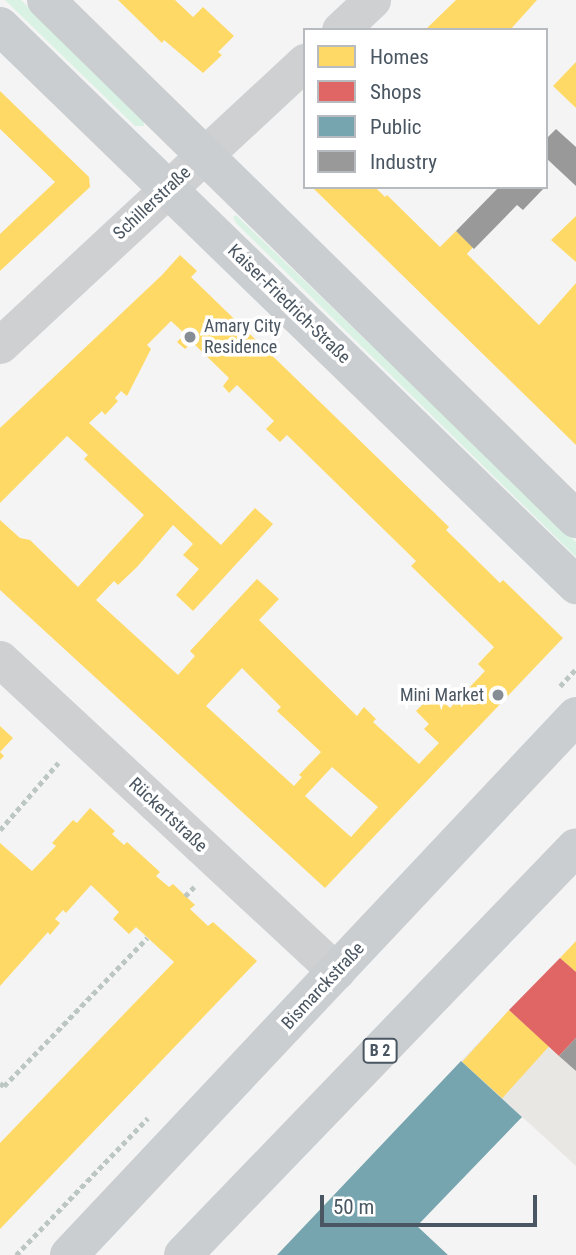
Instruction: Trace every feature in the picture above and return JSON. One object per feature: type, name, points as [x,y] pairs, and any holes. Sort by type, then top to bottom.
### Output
[{"type":"main road","points":[[46,0],[576,519]]},
{"type":"main road","name":"Kaiser-Friedrich-Straße","points":[[0,26],[170,187],[576,586]]},
{"type":"main road","name":"Bismarckstraße","points":[[69,1255],[576,716]]},
{"type":"main road","name":"B 2","points":[[183,1255],[576,846]]},
{"type":"street","points":[[342,28],[372,0]]},
{"type":"street","name":"Schillerstraße","points":[[0,345],[303,64]]},
{"type":"street","name":"Rückertstraße","points":[[0,659],[337,971]]},
{"type":"path","points":[[569,676],[576,669]]},
{"type":"path","points":[[0,830],[58,763]]},
{"type":"path","points":[[186,896],[194,887]]},
{"type":"path","points":[[0,1083],[4,1086],[147,937]]},
{"type":"shaded area","points":[[560,958],[576,972],[576,1166],[461,1061]]},
{"type":"green space","points":[[5,0],[21,0],[144,119],[144,126],[135,126]]},
{"type":"green space","points":[[236,215],[576,542],[576,557],[236,223],[233,217]]},
{"type":"building: Homes","points":[[118,0],[175,0],[193,17],[203,7],[234,36],[218,52],[222,55],[203,73],[164,40],[162,43]]},
{"type":"building: Homes","points":[[456,0],[537,0],[512,28],[427,28]]},
{"type":"building: Homes","points":[[576,62],[576,108],[553,86]]},
{"type":"building: Homes","points":[[0,91],[89,177],[90,187],[0,271],[0,234],[55,182],[0,129]]},
{"type":"building: Homes","points":[[314,189],[377,189],[385,197],[387,195],[440,247],[456,231],[473,247],[467,254],[539,325],[576,283],[576,445]]},
{"type":"building: Homes","points":[[576,216],[576,262],[551,240]]},
{"type":"building: Homes","points":[[180,255],[197,271],[191,277],[194,280],[449,527],[446,530],[500,583],[503,580],[563,638],[325,888],[0,590],[0,520],[20,538],[30,540],[78,587],[144,515],[84,459],[88,455],[67,436],[0,503],[0,428]],"holes":[[[171,321],[185,334],[177,342],[185,349],[192,342],[229,378],[223,386],[229,393],[237,385],[274,421],[266,429],[280,442],[287,435],[416,561],[411,566],[494,647],[478,664],[485,671],[450,708],[434,693],[416,711],[429,724],[424,729],[439,743],[419,764],[373,722],[376,719],[364,707],[357,716],[259,620],[279,599],[257,579],[190,651],[195,656],[178,675],[96,600],[114,581],[118,585],[137,567],[173,525],[193,544],[183,555],[199,569],[176,595],[193,611],[273,524],[255,508],[221,545],[89,423],[102,411],[105,415],[118,401],[115,398],[121,391],[127,396],[151,349],[147,345]],[[242,668],[281,707],[277,711],[321,752],[299,775],[302,777],[294,786],[206,706]],[[332,767],[378,807],[351,837],[305,796]]]},
{"type":"building: Homes","points":[[0,726],[13,738],[0,752]]},
{"type":"building: Homes","points":[[90,808],[115,831],[112,834],[124,845],[127,842],[160,872],[156,876],[169,887],[173,884],[195,905],[190,909],[208,926],[213,922],[257,961],[0,1229],[0,1143],[174,962],[136,927],[129,934],[113,919],[119,912],[91,885],[66,913],[63,910],[55,919],[60,923],[50,935],[48,932],[0,986],[0,843],[32,871],[56,846],[52,843],[73,820],[77,823]]},
{"type":"building: Homes","points":[[576,941],[576,972],[560,958]]},
{"type":"building: Homes","points":[[509,1010],[549,1046],[502,1098],[462,1062]]},
{"type":"building: Shops","points":[[560,958],[576,972],[576,1038],[559,1056],[509,1010]]},
{"type":"building: Public","points":[[461,1061],[522,1117],[417,1226],[448,1255],[277,1255]]},
{"type":"building: Industry","points":[[556,129],[576,147],[576,186],[548,160],[548,137]]},
{"type":"building: Industry","points":[[497,189],[543,189],[523,210],[517,205],[474,249],[456,231]]},
{"type":"building: Industry","points":[[576,1038],[576,1071],[559,1056]]},
{"type":"place","name":"Amary City Residence","points":[[190,337]]},
{"type":"place","name":"Mini Market","points":[[498,695]]}]
